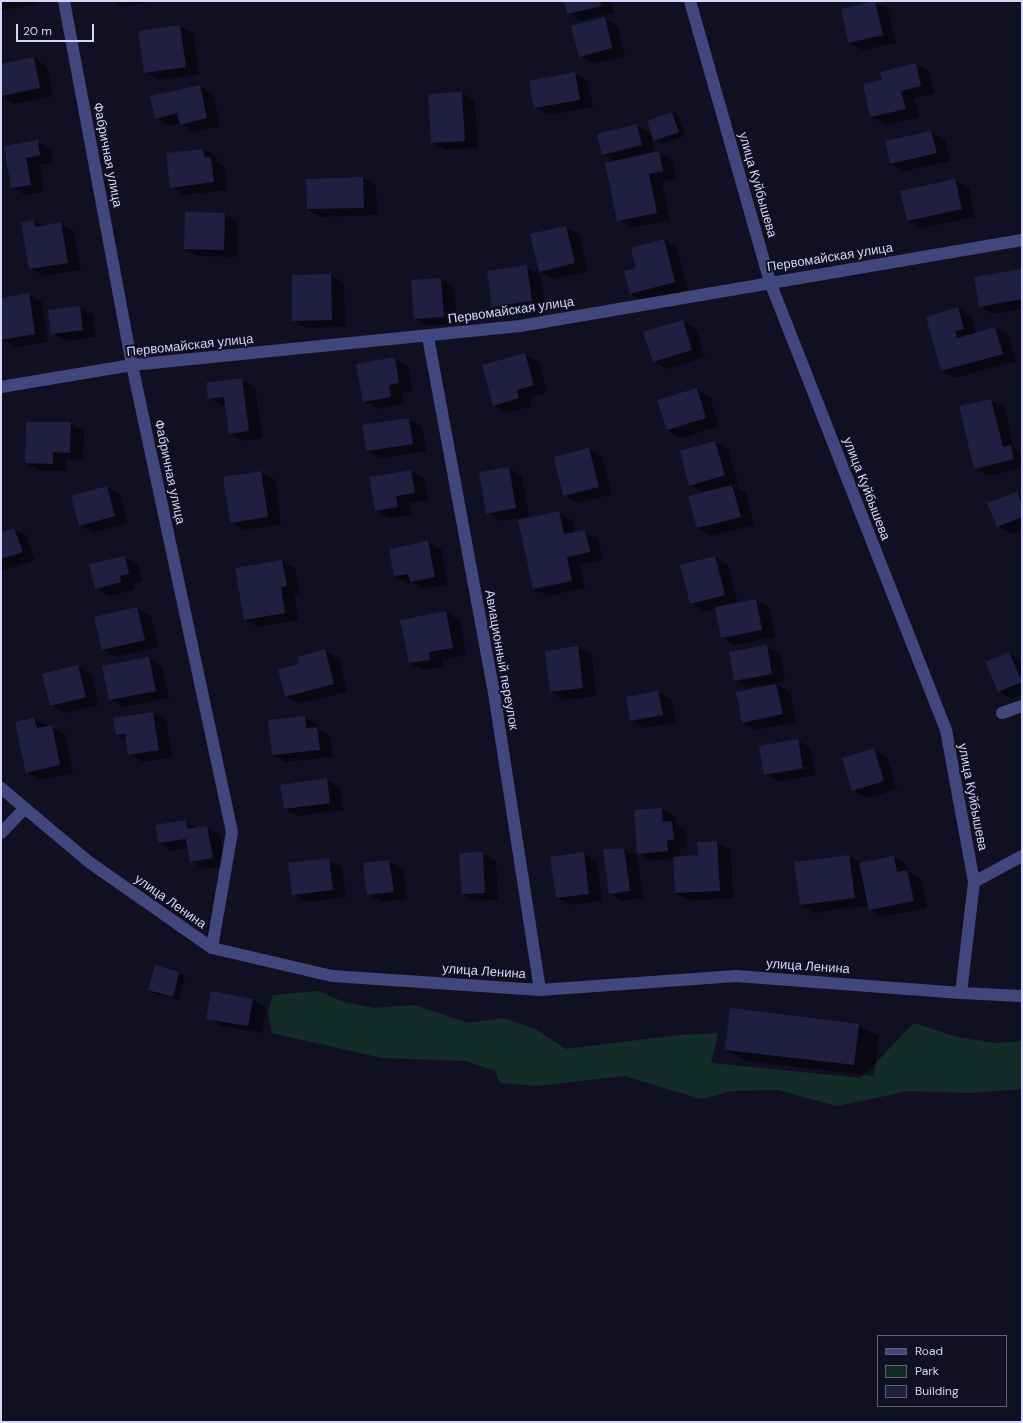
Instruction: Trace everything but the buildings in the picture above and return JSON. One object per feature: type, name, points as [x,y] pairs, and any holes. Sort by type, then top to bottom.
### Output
[{"type":"street","name":"Фабричная улица","points":[[64,1],[132,365],[232,832],[212,948]]},
{"type":"street","name":"улица Куйбышева","points":[[690,1],[770,282],[946,730],[974,882],[961,993]]},
{"type":"street","name":"Первомайская улица","points":[[1,387],[132,365],[520,326],[1022,240]]},
{"type":"street","name":"Авиационный переулок","points":[[428,336],[494,693],[540,990]]},
{"type":"street","points":[[1002,713],[1022,706]]},
{"type":"street","name":"улица Ленина","points":[[1,788],[89,862],[212,948],[332,976],[540,990],[736,976],[961,993],[1022,996]]},
{"type":"street","points":[[1,833],[25,808]]},
{"type":"street","points":[[974,882],[1022,856]]},
{"type":"green space","points":[[318,991],[344,1002],[374,1008],[414,1005],[468,1023],[504,1018],[537,1030],[566,1049],[679,1035],[718,1033],[711,1063],[861,1078],[914,1023],[957,1037],[996,1043],[1022,1041],[1022,1089],[969,1093],[909,1091],[837,1106],[778,1090],[732,1091],[701,1099],[625,1076],[536,1086],[500,1083],[495,1071],[466,1061],[382,1058],[272,1033],[268,1011],[273,995]]}]
